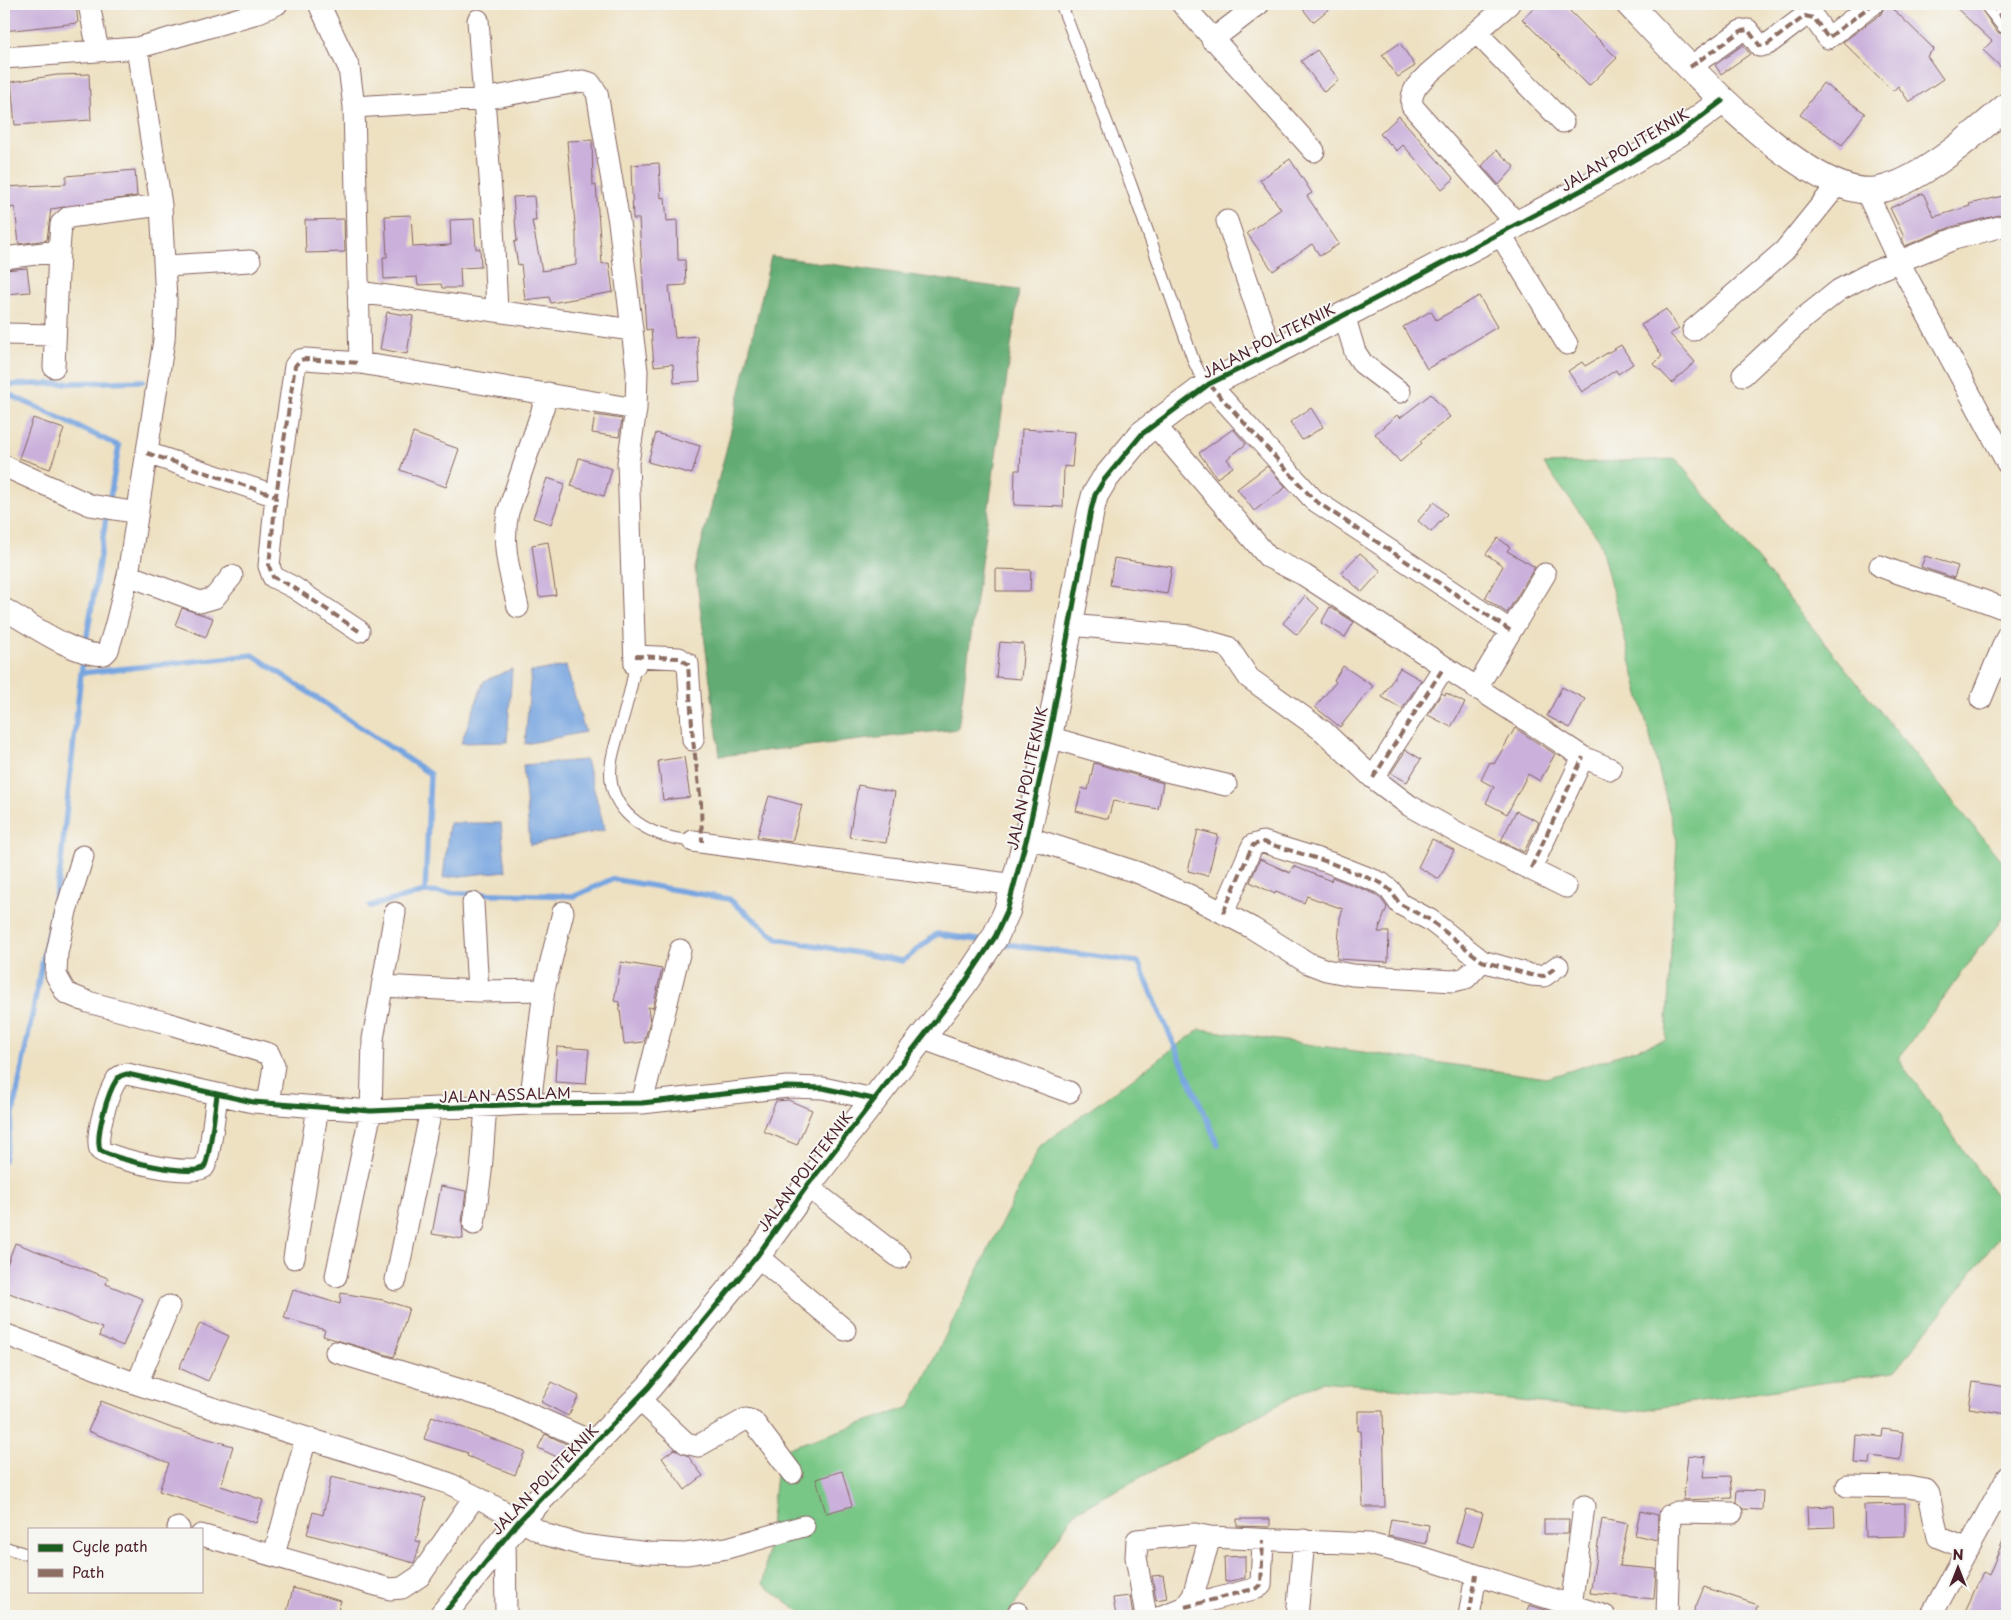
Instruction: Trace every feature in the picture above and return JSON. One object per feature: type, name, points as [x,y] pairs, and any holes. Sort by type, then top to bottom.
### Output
[{"type":"street","points":[[89,4],[98,51]]},
{"type":"street","points":[[4,58],[137,48],[254,14],[277,4]]},
{"type":"street","points":[[319,4],[349,68],[354,107],[360,363]]},
{"type":"street","points":[[1182,4],[1212,40],[1314,151]]},
{"type":"street","points":[[1212,40],[1259,4]]},
{"type":"street","points":[[1510,4],[1415,86],[1411,99],[1412,106],[1508,229],[1566,344]]},
{"type":"street","points":[[1629,4],[1722,101],[1806,166],[1838,184],[1866,191],[1890,188],[1918,174],[1941,158],[2007,106]]},
{"type":"street","points":[[1690,67],[1741,30],[1748,30],[1760,46],[1768,44],[1805,16],[1814,18],[1828,38],[1874,4]]},
{"type":"street","points":[[1991,4],[2007,24]]},
{"type":"street","points":[[478,20],[497,311]]},
{"type":"street","points":[[1477,33],[1563,122]]},
{"type":"street","points":[[4,609],[87,653],[104,654],[108,650],[128,575],[121,511],[147,453],[164,340],[166,300],[166,266],[161,205],[137,48]]},
{"type":"street","points":[[354,107],[484,99],[582,81],[590,84],[597,93],[619,222],[637,370],[636,409],[628,463],[635,661],[679,658],[688,664],[693,740]]},
{"type":"street","name":"JALAN POLITEKNIK","points":[[442,1616],[512,1530],[638,1398],[757,1256],[806,1186],[963,985],[993,941],[1015,885],[1050,737],[1095,495],[1126,451],[1154,424],[1209,384],[1508,229],[1670,139],[1722,101]]},
{"type":"street","points":[[1692,330],[1784,252],[1838,184]]},
{"type":"street","points":[[1866,191],[1899,262],[2007,463]]},
{"type":"street","points":[[54,367],[61,224],[69,217],[161,205]]},
{"type":"street","points":[[1227,220],[1272,353]]},
{"type":"street","points":[[1743,375],[1805,317],[1839,290],[1872,272],[1954,240],[2007,225]]},
{"type":"street","points":[[4,258],[59,251]]},
{"type":"street","points":[[166,266],[250,261]]},
{"type":"street","points":[[358,292],[632,330]]},
{"type":"street","points":[[1344,315],[1355,352],[1364,364],[1400,392]]},
{"type":"street","points":[[4,334],[55,335]]},
{"type":"street","points":[[359,631],[271,575],[270,545],[276,496],[295,366],[300,360],[314,359],[360,363],[636,409]]},
{"type":"street","points":[[1209,384],[1314,500],[1511,631]]},
{"type":"street","points":[[518,607],[506,554],[504,531],[508,512],[548,393]]},
{"type":"street","points":[[1154,424],[1268,557],[1304,575],[1582,757],[1611,769]]},
{"type":"street","points":[[147,453],[276,496]]},
{"type":"street","points":[[4,466],[54,489],[121,511]]},
{"type":"street","points":[[1880,566],[1917,581],[1988,601],[2007,610]]},
{"type":"street","points":[[1476,689],[1545,574]]},
{"type":"street","points":[[128,575],[200,602],[214,598],[232,576]]},
{"type":"street","points":[[1070,625],[1190,636],[1228,647],[1249,678],[1323,731],[1373,778],[1426,815],[1465,837],[1566,887]]},
{"type":"street","points":[[1981,699],[2007,636]]},
{"type":"street","points":[[1373,778],[1444,667]]},
{"type":"street","points":[[1050,737],[1226,785]]},
{"type":"street","points":[[1531,868],[1582,757]]},
{"type":"street","points":[[1027,837],[1139,872],[1223,913],[1308,963],[1326,970],[1352,975],[1453,981],[1466,978],[1482,961]]},
{"type":"street","points":[[693,841],[1015,885]]},
{"type":"street","points":[[1223,913],[1250,851],[1254,845],[1263,842],[1328,862],[1381,883],[1390,890],[1400,904],[1430,920],[1482,961],[1531,975],[1544,976],[1558,966]]},
{"type":"street","points":[[83,856],[66,911],[57,953],[56,975],[61,988],[66,993],[88,1002],[167,1023],[269,1054],[274,1066],[268,1104]]},
{"type":"street","points":[[473,903],[478,991]]},
{"type":"street","points":[[530,1104],[544,990],[563,912]]},
{"type":"street","points":[[336,1276],[371,1111],[372,1039],[395,913]]},
{"type":"street","points":[[642,1103],[680,950]]},
{"type":"street","points":[[382,986],[478,991],[544,990]]},
{"type":"street","points":[[921,1038],[1069,1092]]},
{"type":"street","name":"JALAN ASSALAM","points":[[217,1095],[208,1153],[203,1168],[196,1171],[179,1171],[122,1159],[100,1150],[99,1132],[116,1080],[124,1074],[217,1095],[268,1104],[371,1111],[431,1110],[530,1104],[642,1103],[788,1087],[823,1088],[873,1099]]},
{"type":"street","points":[[474,1224],[481,1172],[486,1106]]},
{"type":"street","points":[[294,1258],[318,1107]]},
{"type":"street","points":[[396,1280],[431,1110]]},
{"type":"street","points":[[806,1186],[900,1258]]},
{"type":"street","points":[[757,1256],[845,1330]]},
{"type":"street","points":[[137,1384],[169,1306]]},
{"type":"street","points":[[5,1339],[137,1384],[422,1474],[475,1496],[512,1530],[547,1535],[565,1541],[658,1553],[686,1554],[727,1548],[804,1526]]},
{"type":"street","points":[[336,1352],[507,1404],[595,1443]]},
{"type":"street","points":[[638,1398],[686,1443],[698,1446],[746,1419],[753,1421],[792,1473]]},
{"type":"street","points":[[274,1556],[306,1438]]},
{"type":"street","points":[[1931,1616],[2007,1478]]},
{"type":"street","points":[[1847,1486],[1926,1490],[1930,1494],[1938,1537],[1968,1548]]},
{"type":"street","points":[[202,1535],[390,1588],[402,1588],[420,1576],[475,1496]]},
{"type":"street","points":[[1571,1607],[1584,1506]]},
{"type":"street","points":[[1667,1616],[1669,1517],[1678,1512],[1732,1513]]},
{"type":"street","points":[[506,1616],[512,1530]]},
{"type":"street","points":[[1146,1616],[1136,1557],[1137,1540],[1195,1534],[1210,1537],[1369,1544],[1476,1575],[1571,1607],[1605,1616]]},
{"type":"street","points":[[1184,1607],[1193,1596],[1210,1537]]},
{"type":"street","points":[[1162,1616],[1184,1607],[1257,1588],[1261,1585],[1263,1540]]},
{"type":"street","points":[[1297,1616],[1304,1540]]},
{"type":"street","points":[[1469,1616],[1476,1575]]},
{"type":"lane","points":[[1061,4],[1130,182],[1194,362],[1201,376],[1209,384]]},
{"type":"lane","points":[[635,661],[612,760],[614,792],[620,805],[637,825],[671,838],[693,841]]},
{"type":"lane","points":[[4,1546],[28,1555]]},
{"type":"green space","points":[[771,256],[1019,290],[958,729],[720,756],[695,568],[728,443]]},
{"type":"green space","points":[[1676,459],[2007,868],[2007,912],[1898,1059],[2007,1211],[2007,1227],[1895,1372],[1628,1412],[1323,1381],[1075,1512],[1007,1616],[806,1616],[763,1584],[779,1451],[910,1407],[1040,1146],[1200,1029],[1547,1078],[1666,1040],[1677,841],[1599,539],[1544,464]]},
{"type":"water","points":[[566,666],[585,732],[525,744],[531,672]]},
{"type":"water","points":[[512,669],[507,742],[461,743],[484,681]]},
{"type":"water","points":[[586,760],[605,830],[530,845],[523,765]]},
{"type":"water","points":[[449,823],[501,823],[506,871],[443,878]]},
{"type":"building","points":[[4,4],[76,4],[78,23],[4,31]]},
{"type":"building","points":[[1299,4],[1335,4],[1313,22]]},
{"type":"building","points":[[1539,4],[1563,4],[1617,58],[1589,86],[1522,19]]},
{"type":"building","points":[[1885,4],[1888,4],[1934,49],[1927,56],[1943,79],[1909,102],[1898,86],[1893,91],[1843,42],[1881,14]]},
{"type":"building","points":[[1952,4],[1978,4],[1997,32],[2007,36],[2007,73],[1983,50],[1992,41]]},
{"type":"building","points":[[1400,43],[1415,66],[1398,77],[1382,55]]},
{"type":"building","points":[[1743,45],[1750,54],[1721,74],[1715,65]]},
{"type":"building","points":[[1317,50],[1339,80],[1324,92],[1301,61]]},
{"type":"building","points":[[89,74],[91,120],[15,125],[11,82],[57,75]]},
{"type":"building","points":[[1823,83],[1865,113],[1842,145],[1800,115]]},
{"type":"building","points":[[1399,116],[1454,179],[1442,189],[1403,145],[1397,151],[1380,134]]},
{"type":"building","points":[[592,140],[593,186],[596,185],[602,264],[609,263],[613,292],[551,303],[549,297],[525,300],[521,264],[518,265],[514,242],[517,241],[513,197],[534,196],[536,221],[532,221],[542,271],[576,265],[576,234],[567,141]]},
{"type":"building","points":[[1496,150],[1515,167],[1499,185],[1482,166]]},
{"type":"building","points":[[1290,159],[1312,193],[1307,196],[1339,244],[1320,256],[1312,244],[1273,271],[1247,233],[1281,209],[1260,180]]},
{"type":"building","points":[[659,163],[661,198],[665,197],[667,221],[677,220],[678,260],[685,260],[686,285],[669,286],[675,338],[697,336],[700,381],[674,383],[673,364],[654,366],[651,329],[646,330],[639,219],[633,219],[631,165]]},
{"type":"building","points":[[135,170],[137,196],[51,209],[47,240],[19,244],[15,207],[4,209],[4,187],[66,184],[66,176]]},
{"type":"building","points":[[1923,193],[1934,217],[1970,206],[1969,204],[2007,195],[2007,213],[1951,227],[1905,246],[1902,238],[1904,237],[1890,208]]},
{"type":"building","points":[[411,215],[413,247],[451,245],[450,220],[474,219],[476,249],[480,248],[481,267],[460,268],[461,288],[442,288],[441,284],[418,285],[417,277],[384,279],[383,257],[387,257],[385,216]]},
{"type":"building","points":[[344,219],[345,252],[306,253],[305,220]]},
{"type":"building","points":[[27,268],[30,292],[6,294],[4,270]]},
{"type":"building","points":[[1479,296],[1497,327],[1427,369],[1403,327],[1431,311],[1436,320]]},
{"type":"building","points":[[1666,309],[1679,329],[1670,334],[1695,362],[1672,383],[1654,364],[1662,356],[1641,325]]},
{"type":"building","points":[[387,312],[413,316],[407,354],[380,349]]},
{"type":"building","points":[[1621,345],[1633,364],[1618,374],[1616,370],[1582,392],[1568,371],[1582,362],[1585,366]]},
{"type":"building","points":[[1431,394],[1450,417],[1420,441],[1422,443],[1400,462],[1375,434],[1397,415],[1400,418]]},
{"type":"building","points":[[1311,408],[1323,427],[1302,440],[1290,422]]},
{"type":"building","points":[[595,415],[622,419],[619,437],[592,433]]},
{"type":"building","points":[[33,418],[64,429],[50,469],[19,458]]},
{"type":"building","points":[[1022,429],[1075,432],[1072,467],[1064,466],[1063,507],[1014,505],[1015,470],[1020,470]]},
{"type":"building","points":[[1233,429],[1246,444],[1227,459],[1233,467],[1217,478],[1199,453]]},
{"type":"building","points":[[413,433],[459,449],[446,487],[400,470]]},
{"type":"building","points":[[656,433],[700,446],[692,474],[648,462]]},
{"type":"building","points":[[579,458],[612,469],[604,496],[571,486]]},
{"type":"building","points":[[1267,466],[1286,487],[1254,511],[1237,489]]},
{"type":"building","points":[[547,478],[565,484],[551,524],[533,518]]},
{"type":"building","points":[[1434,502],[1447,514],[1431,532],[1418,521]]},
{"type":"building","points":[[1498,538],[1510,547],[1507,551],[1535,567],[1507,613],[1485,598],[1503,566],[1486,554]]},
{"type":"building","points":[[548,542],[556,595],[539,597],[532,545]]},
{"type":"building","points":[[1360,553],[1381,571],[1362,592],[1341,573]]},
{"type":"building","points":[[1925,556],[1958,566],[1954,578],[1921,567]]},
{"type":"building","points":[[1114,558],[1172,567],[1167,594],[1110,585]]},
{"type":"building","points":[[996,569],[1031,570],[1030,591],[996,591]]},
{"type":"building","points":[[1305,596],[1319,608],[1297,635],[1283,623]]},
{"type":"building","points":[[1330,607],[1354,622],[1345,637],[1321,623]]},
{"type":"building","points":[[182,608],[213,618],[206,637],[175,625]]},
{"type":"building","points":[[1000,642],[1024,644],[1021,679],[996,677]]},
{"type":"building","points":[[1343,666],[1373,686],[1340,727],[1315,707],[1336,682],[1334,680]]},
{"type":"building","points":[[1400,668],[1421,680],[1402,709],[1382,697]]},
{"type":"building","points":[[1562,687],[1585,699],[1570,728],[1547,716]]},
{"type":"building","points":[[1442,693],[1445,695],[1446,693],[1465,703],[1451,727],[1428,715]]},
{"type":"building","points":[[1515,728],[1555,754],[1540,781],[1528,774],[1507,814],[1486,803],[1494,787],[1481,780],[1490,762],[1494,764]]},
{"type":"building","points":[[1406,750],[1421,759],[1407,782],[1391,773]]},
{"type":"building","points":[[684,757],[690,797],[663,800],[658,761]]},
{"type":"building","points":[[1094,763],[1163,783],[1158,809],[1113,801],[1108,819],[1076,811],[1082,788],[1088,790]]},
{"type":"building","points":[[858,785],[895,792],[886,843],[849,837]]},
{"type":"building","points":[[769,796],[802,805],[792,842],[757,837]]},
{"type":"building","points":[[1516,811],[1539,822],[1524,852],[1501,841]]},
{"type":"building","points":[[1198,830],[1218,835],[1208,876],[1188,871]]},
{"type":"building","points":[[1432,839],[1454,850],[1439,879],[1418,867]]},
{"type":"building","points":[[1260,859],[1290,873],[1293,866],[1331,881],[1332,877],[1375,894],[1387,907],[1378,932],[1389,932],[1388,962],[1337,959],[1340,918],[1343,909],[1307,896],[1304,903],[1276,891],[1275,894],[1250,882]]},
{"type":"building","points":[[621,962],[662,969],[653,1008],[648,1007],[650,1021],[644,1042],[624,1044],[619,1002],[614,1001]]},
{"type":"building","points":[[557,1047],[589,1049],[586,1084],[555,1082]]},
{"type":"building","points":[[788,1100],[812,1110],[797,1145],[763,1131],[776,1101]]},
{"type":"building","points":[[441,1186],[466,1191],[462,1222],[463,1239],[432,1234]]},
{"type":"building","points":[[15,1243],[108,1278],[106,1284],[143,1299],[123,1346],[99,1336],[102,1328],[4,1291],[4,1273]]},
{"type":"building","points":[[293,1290],[340,1304],[341,1293],[383,1300],[409,1308],[394,1357],[323,1336],[325,1330],[284,1318]]},
{"type":"building","points":[[200,1323],[229,1336],[208,1381],[179,1368]]},
{"type":"building","points":[[552,1382],[579,1396],[568,1416],[541,1402]]},
{"type":"building","points":[[1973,1382],[2007,1387],[2007,1414],[1969,1408]]},
{"type":"building","points":[[101,1401],[174,1429],[233,1446],[221,1486],[263,1500],[256,1523],[159,1491],[169,1463],[88,1431]]},
{"type":"building","points":[[1358,1411],[1383,1411],[1385,1507],[1363,1507],[1361,1431],[1358,1431]]},
{"type":"building","points":[[432,1416],[525,1451],[515,1475],[467,1456],[468,1453],[424,1439]]},
{"type":"building","points":[[1883,1429],[1903,1432],[1900,1460],[1871,1456],[1870,1464],[1854,1463],[1856,1435],[1882,1437]]},
{"type":"building","points":[[545,1434],[571,1446],[559,1458],[538,1448]]},
{"type":"building","points":[[674,1449],[688,1456],[703,1476],[685,1490],[662,1458]]},
{"type":"building","points":[[1688,1455],[1706,1457],[1703,1477],[1730,1476],[1732,1498],[1683,1500]]},
{"type":"building","points":[[842,1471],[852,1506],[826,1513],[816,1479]]},
{"type":"building","points":[[331,1477],[426,1498],[416,1541],[421,1542],[414,1563],[307,1534],[313,1512],[323,1515]]},
{"type":"building","points":[[1737,1490],[1763,1491],[1762,1510],[1743,1509],[1736,1502]]},
{"type":"building","points":[[1905,1504],[1905,1536],[1865,1537],[1864,1505]]},
{"type":"building","points":[[1834,1506],[1835,1527],[1808,1528],[1807,1507]]},
{"type":"building","points":[[1466,1509],[1483,1513],[1473,1547],[1456,1542]]},
{"type":"building","points":[[1640,1511],[1658,1515],[1657,1540],[1635,1535]]},
{"type":"building","points":[[1237,1519],[1270,1519],[1270,1527],[1237,1526]]},
{"type":"building","points":[[1391,1519],[1429,1525],[1426,1544],[1388,1536]]},
{"type":"building","points":[[1544,1519],[1569,1519],[1568,1534],[1544,1534]]},
{"type":"building","points":[[1602,1519],[1628,1524],[1619,1566],[1656,1569],[1654,1599],[1590,1593]]},
{"type":"building","points":[[2007,1531],[2007,1603],[2001,1616],[1963,1616],[1983,1572],[1989,1575]]},
{"type":"building","points":[[1245,1556],[1245,1578],[1225,1582],[1224,1557]]},
{"type":"building","points":[[1163,1575],[1167,1598],[1156,1600],[1152,1576]]},
{"type":"building","points":[[1704,1587],[1758,1605],[1753,1616],[1692,1616]]},
{"type":"building","points":[[293,1588],[341,1601],[336,1616],[286,1616]]},
{"type":"building","points":[[1130,1596],[1133,1616],[1116,1616],[1113,1598]]},
{"type":"building","points":[[1529,1605],[1562,1615],[1563,1616],[1525,1616]]},
{"type":"waterway","points":[[4,385],[143,381]]},
{"type":"waterway","points":[[4,392],[119,446],[109,503]]},
{"type":"waterway","points":[[4,1160],[60,871],[81,673],[107,512]]},
{"type":"waterway","points":[[81,673],[253,655],[430,774],[425,892]]},
{"type":"waterway","points":[[370,906],[425,892],[575,896],[612,879],[729,899],[778,939],[903,961],[937,934],[985,941]]},
{"type":"waterway","points":[[999,943],[1138,962],[1218,1145]]},
{"type":"marked path","points":[[1690,67],[1741,31],[1748,30],[1760,46],[1768,44],[1805,16],[1814,18],[1828,38],[1873,4]]},
{"type":"marked path","points":[[1991,4],[2007,24]]},
{"type":"marked path","points":[[359,631],[293,587],[273,577],[269,566],[276,496],[295,366],[300,360],[305,359],[360,363]]},
{"type":"marked path","points":[[1209,384],[1314,500],[1511,631]]},
{"type":"marked path","points":[[147,453],[276,496]]},
{"type":"marked path","points":[[635,656],[679,658],[688,664],[693,740],[701,802],[702,842]]},
{"type":"marked path","points":[[1373,778],[1444,667]]},
{"type":"marked path","points":[[1531,868],[1583,757]]},
{"type":"marked path","points":[[1223,913],[1253,845],[1263,842],[1328,862],[1381,883],[1390,890],[1400,904],[1430,920],[1482,961],[1531,975],[1544,976],[1558,966]]},
{"type":"marked path","points":[[1185,1607],[1257,1588],[1261,1585],[1263,1540]]},
{"type":"marked path","points":[[1469,1616],[1476,1575]]},
{"type":"cycle path","points":[[442,1616],[519,1521],[649,1387],[757,1256],[807,1186],[963,985],[995,937],[1007,911],[1027,837],[1049,737],[1095,495],[1104,480],[1142,434],[1209,384],[1272,353],[1582,190],[1678,134],[1722,101]]},
{"type":"cycle path","points":[[217,1095],[210,1145],[204,1167],[197,1170],[170,1169],[120,1158],[100,1150],[99,1134],[106,1103],[117,1079],[127,1074],[253,1102],[371,1111],[530,1104],[642,1103],[787,1087],[823,1088],[873,1099]]}]
